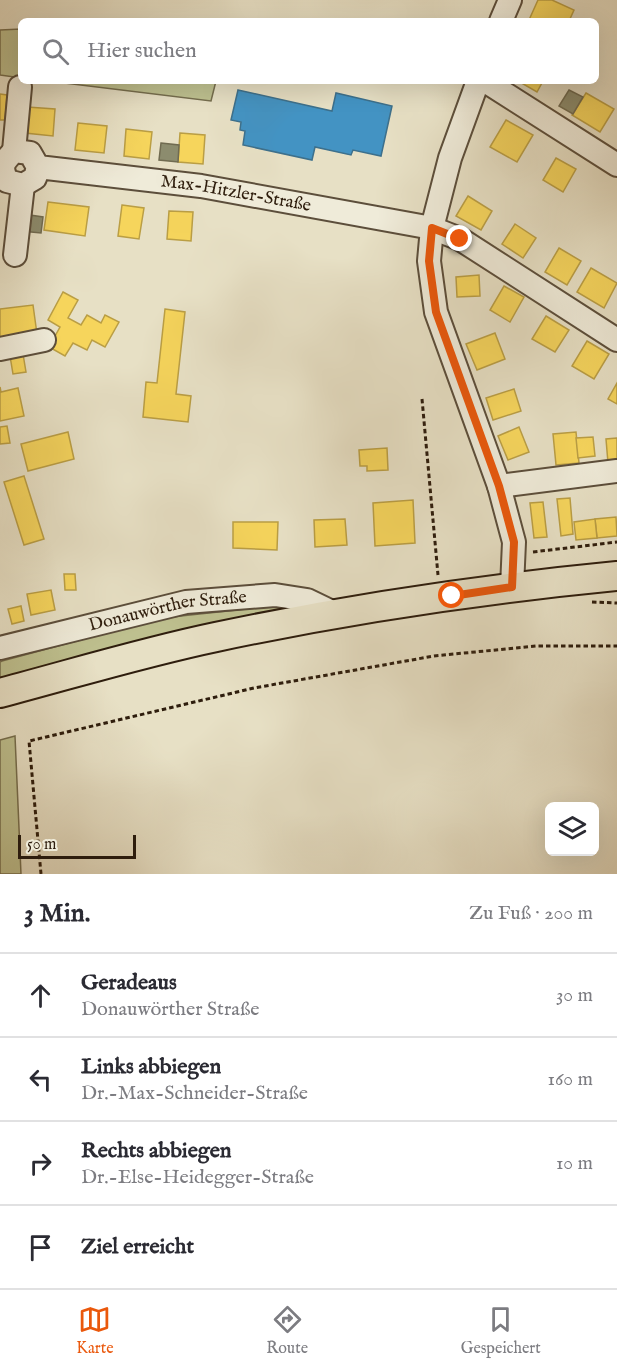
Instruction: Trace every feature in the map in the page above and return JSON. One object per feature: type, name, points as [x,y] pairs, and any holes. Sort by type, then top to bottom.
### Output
[{"type":"main road","name":"Donauwörther Straße","points":[[0,693],[214,638],[336,614],[512,587],[617,576]]},
{"type":"street","points":[[502,18],[510,0]]},
{"type":"street","points":[[477,84],[450,158],[432,228],[429,261],[436,312],[499,486],[514,542],[512,587]]},
{"type":"street","points":[[490,84],[614,158]]},
{"type":"street","points":[[14,151],[30,153],[38,168],[35,178],[23,185],[8,181],[2,171],[3,163],[14,151],[21,87]]},
{"type":"street","name":"Max-Hitzler-Straße","points":[[38,168],[201,186],[432,228],[460,239],[617,340]]},
{"type":"street","points":[[15,255],[23,185]]},
{"type":"street","points":[[0,349],[44,340]]},
{"type":"street","points":[[499,486],[617,471]]},
{"type":"street","name":"Donauwörther Straße","points":[[0,648],[186,602],[275,595],[307,600],[336,614]]},
{"type":"path","points":[[422,399],[441,598]]},
{"type":"path","points":[[513,554],[617,543]]},
{"type":"path","points":[[586,602],[617,603]]},
{"type":"path","points":[[41,874],[29,741],[254,688],[434,656],[536,646],[617,646]]},
{"type":"green space","points":[[18,29],[18,78],[0,75],[0,30]]},
{"type":"green space","points":[[72,84],[215,84],[211,101]]},
{"type":"green space","points":[[292,604],[294,614],[0,681],[0,662],[2,661],[162,618]]},
{"type":"green space","points":[[15,736],[21,874],[0,874],[0,740]]},
{"type":"building: Wohnen","points":[[538,0],[552,0],[574,10],[570,18],[530,18]]},
{"type":"building: Wohnen","points":[[523,84],[541,84],[537,92]]},
{"type":"building: Wohnen","points":[[586,93],[614,109],[600,132],[572,115]]},
{"type":"building: Wohnen","points":[[0,94],[7,95],[5,120],[0,120]]},
{"type":"building: Wohnen","points":[[27,107],[55,109],[53,136],[25,133]]},
{"type":"building: Wohnen","points":[[506,120],[533,135],[517,162],[490,147]]},
{"type":"building: Wohnen","points":[[78,123],[107,126],[104,153],[75,150]]},
{"type":"building: Wohnen","points":[[126,129],[152,132],[149,159],[124,156]]},
{"type":"building: Wohnen","points":[[180,133],[205,135],[203,164],[178,162]]},
{"type":"building: Wohnen","points":[[556,158],[576,169],[563,192],[543,180]]},
{"type":"building: Wohnen","points":[[468,196],[492,211],[481,230],[456,216]]},
{"type":"building: Wohnen","points":[[48,202],[89,207],[85,236],[44,230]]},
{"type":"building: Wohnen","points":[[122,205],[144,208],[139,239],[118,236]]},
{"type":"building: Wohnen","points":[[169,211],[193,212],[191,241],[167,239]]},
{"type":"building: Wohnen","points":[[515,224],[536,238],[523,258],[502,244]]},
{"type":"building: Wohnen","points":[[559,248],[581,261],[567,285],[545,272]]},
{"type":"building: Wohnen","points":[[591,268],[617,283],[604,308],[577,292]]},
{"type":"building: Wohnen","points":[[479,275],[480,296],[457,297],[456,277]]},
{"type":"building: Wohnen","points":[[504,286],[524,297],[510,322],[490,310]]},
{"type":"building: Wohnen","points":[[63,292],[78,300],[68,318],[81,325],[87,315],[101,323],[105,315],[119,322],[105,347],[92,340],[87,350],[73,343],[65,356],[49,347],[60,327],[48,320]]},
{"type":"building: Wohnen","points":[[33,305],[37,334],[0,339],[0,309]]},
{"type":"building: Wohnen","points":[[165,309],[185,312],[176,394],[191,396],[188,422],[143,417],[146,382],[157,383]]},
{"type":"building: Wohnen","points":[[546,316],[569,330],[555,352],[532,339]]},
{"type":"building: Wohnen","points":[[495,333],[505,359],[477,370],[466,344]]},
{"type":"building: Wohnen","points":[[587,341],[609,354],[594,379],[572,366]]},
{"type":"building: Wohnen","points":[[23,354],[26,372],[13,374],[10,356]]},
{"type":"building: Wohnen","points":[[617,383],[617,404],[608,399]]},
{"type":"building: Wohnen","points":[[0,387],[1,392],[18,388],[24,416],[0,421]]},
{"type":"building: Wohnen","points":[[514,389],[521,411],[493,420],[486,398]]},
{"type":"building: Wohnen","points":[[7,426],[10,443],[0,444],[0,427]]},
{"type":"building: Wohnen","points":[[519,427],[529,452],[508,460],[498,436]]},
{"type":"building: Wohnen","points":[[68,432],[74,459],[28,471],[21,444]]},
{"type":"building: Wohnen","points":[[576,432],[579,463],[556,465],[553,434]]},
{"type":"building: Wohnen","points":[[593,437],[595,456],[578,458],[576,438]]},
{"type":"building: Wohnen","points":[[617,438],[617,462],[608,463],[606,439]]},
{"type":"building: Wohnen","points":[[387,448],[388,470],[367,471],[367,466],[360,466],[359,450]]},
{"type":"building: Wohnen","points":[[24,476],[44,539],[24,545],[4,482]]},
{"type":"building: Wohnen","points":[[570,498],[573,534],[561,536],[557,499]]},
{"type":"building: Wohnen","points":[[413,500],[415,543],[375,546],[373,503]]},
{"type":"building: Wohnen","points":[[543,502],[547,537],[534,538],[530,503]]},
{"type":"building: Wohnen","points":[[616,517],[617,536],[597,538],[595,519]]},
{"type":"building: Wohnen","points":[[345,519],[347,545],[315,547],[314,520]]},
{"type":"building: Wohnen","points":[[595,519],[597,538],[576,540],[574,522]]},
{"type":"building: Wohnen","points":[[233,522],[278,522],[277,550],[233,548]]},
{"type":"building: Wohnen","points":[[64,574],[75,574],[76,590],[65,590]]},
{"type":"building: Wohnen","points":[[51,590],[55,610],[31,615],[27,594]]},
{"type":"building: Wohnen","points":[[21,606],[24,621],[12,624],[8,609]]},
{"type":"building: Schulen","points":[[238,90],[332,111],[336,93],[392,106],[381,156],[353,150],[351,155],[315,147],[312,160],[243,145],[245,131],[240,130],[241,122],[231,120]]},
{"type":"building: Industrie","points":[[569,90],[583,97],[573,114],[559,106]]},
{"type":"building: Industrie","points":[[161,143],[179,145],[178,162],[159,160]]},
{"type":"building: Industrie","points":[[23,214],[43,217],[41,233],[21,231]]},
{"type":"route","points":[[452,596],[512,587],[514,542],[499,486],[436,312],[429,261],[432,228],[460,239]]}]
